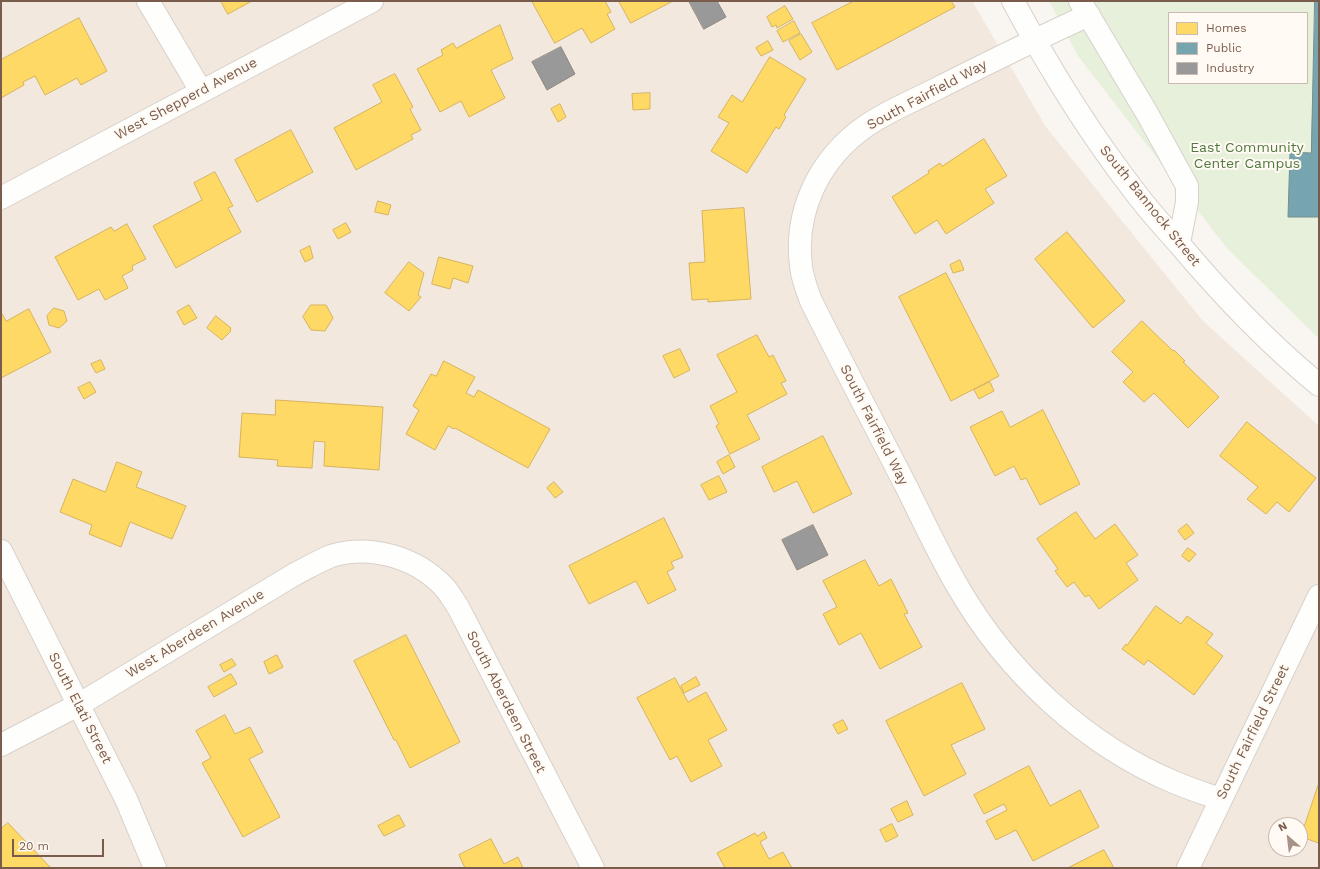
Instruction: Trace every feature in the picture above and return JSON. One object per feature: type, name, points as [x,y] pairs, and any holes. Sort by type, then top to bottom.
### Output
[{"type":"street","points":[[148,1],[201,92]]},
{"type":"street","name":"West Shepperd Avenue","points":[[1,198],[372,1]]},
{"type":"street","name":"South Bannock Street","points":[[1013,1],[1034,40],[1099,143],[1135,193],[1230,302],[1287,359],[1319,385]]},
{"type":"street","points":[[1084,8],[1187,186],[1187,202],[1179,244]]},
{"type":"street","name":"South Fairfield Way","points":[[1084,8],[1034,40],[867,125],[842,144],[826,164],[809,193],[800,232],[801,267],[811,301],[958,588],[999,648],[1025,677],[1066,715],[1092,735],[1132,761],[1169,780],[1220,799]]},
{"type":"street","name":"South Elati Street","points":[[1,551],[54,659],[80,704],[126,799],[155,868]]},
{"type":"street","name":"West Aberdeen Avenue","points":[[1,745],[80,704],[295,574],[331,557],[352,552],[373,552],[397,557]]},
{"type":"street","name":"South Aberdeen Street","points":[[397,557],[427,572],[444,587],[458,607],[592,868]]},
{"type":"street","name":"South Fairfield Street","points":[[1188,868],[1319,596]]},
{"type":"shaded area","points":[[1,1],[972,1],[1046,127],[1203,321],[1319,426],[1319,868],[1,868]]},
{"type":"green space","name":"East Community Center Campus","points":[[1049,1],[1319,1],[1319,339],[1226,247],[1078,56]]},
{"type":"building: Homes","points":[[221,1],[252,1],[228,14]]},
{"type":"building: Homes","points":[[532,1],[605,1],[611,12],[607,14],[615,29],[591,43],[582,28],[555,43]]},
{"type":"building: Homes","points":[[619,1],[673,1],[631,23]]},
{"type":"building: Homes","points":[[854,1],[951,1],[955,7],[837,70],[812,23]]},
{"type":"building: Homes","points":[[785,6],[793,19],[777,28],[776,25],[772,27],[767,17]]},
{"type":"building: Homes","points":[[79,18],[107,71],[81,85],[77,78],[45,95],[35,76],[23,82],[24,85],[1,98],[1,60]]},
{"type":"building: Homes","points":[[794,21],[800,33],[783,42],[777,31]]},
{"type":"building: Homes","points":[[500,25],[513,59],[491,70],[505,98],[469,117],[461,101],[440,112],[417,69],[443,55],[441,50],[453,43],[456,48]]},
{"type":"building: Homes","points":[[801,34],[812,52],[800,60],[789,41]]},
{"type":"building: Homes","points":[[768,41],[773,50],[761,56],[756,48]]},
{"type":"building: Homes","points":[[770,57],[806,79],[784,115],[786,117],[779,129],[776,127],[747,173],[711,151],[729,123],[718,117],[732,95],[742,102]]},
{"type":"building: Homes","points":[[395,74],[413,107],[410,109],[421,130],[411,135],[413,139],[356,170],[334,128],[382,102],[373,85]]},
{"type":"building: Homes","points":[[650,93],[650,109],[633,110],[632,94]]},
{"type":"building: Homes","points":[[560,104],[566,117],[558,122],[551,109]]},
{"type":"building: Homes","points":[[291,130],[313,172],[257,202],[235,160]]},
{"type":"building: Homes","points":[[984,139],[1007,176],[985,189],[994,203],[946,234],[937,220],[915,234],[892,197],[929,173],[928,171],[940,163],[942,166]]},
{"type":"building: Homes","points":[[215,172],[233,206],[228,208],[241,232],[176,268],[153,226],[202,200],[194,183]]},
{"type":"building: Homes","points":[[378,201],[391,205],[388,215],[375,212]]},
{"type":"building: Homes","points":[[744,208],[751,299],[708,302],[708,299],[692,300],[689,263],[705,262],[702,211]]},
{"type":"building: Homes","points":[[346,223],[351,232],[338,239],[333,230]]},
{"type":"building: Homes","points":[[127,224],[146,259],[132,266],[133,270],[122,276],[128,288],[105,300],[99,289],[78,300],[55,257],[111,227],[114,231]]},
{"type":"building: Homes","points":[[1067,232],[1125,301],[1093,328],[1035,259]]},
{"type":"building: Homes","points":[[310,246],[313,258],[305,262],[300,251]]},
{"type":"building: Homes","points":[[439,257],[473,266],[468,283],[453,278],[450,289],[432,284]]},
{"type":"building: Homes","points":[[960,260],[964,270],[953,273],[950,265]]},
{"type":"building: Homes","points":[[409,262],[424,273],[418,295],[421,297],[409,311],[385,293]]},
{"type":"building: Homes","points":[[946,273],[999,376],[951,401],[899,297]]},
{"type":"building: Homes","points":[[189,305],[197,318],[184,325],[177,312]]},
{"type":"building: Homes","points":[[311,305],[326,305],[333,318],[325,331],[311,330],[303,317]]},
{"type":"building: Homes","points":[[54,308],[64,311],[67,321],[59,328],[49,325],[47,316]]},
{"type":"building: Homes","points":[[29,309],[51,352],[1,378],[1,312],[6,321]]},
{"type":"building: Homes","points":[[216,316],[231,328],[231,331],[222,340],[207,328]]},
{"type":"building: Homes","points":[[1142,321],[1173,351],[1174,350],[1185,361],[1183,362],[1219,397],[1188,428],[1154,393],[1144,402],[1123,382],[1133,372],[1112,352]]},
{"type":"building: Homes","points":[[757,335],[769,357],[773,355],[786,381],[781,383],[787,394],[747,415],[760,439],[730,454],[716,426],[719,424],[710,406],[737,392],[717,355]]},
{"type":"building: Homes","points":[[680,349],[690,370],[674,378],[663,356]]},
{"type":"building: Homes","points":[[101,360],[105,369],[96,373],[91,364]]},
{"type":"building: Homes","points":[[444,361],[475,377],[466,393],[474,397],[478,390],[550,429],[528,468],[455,428],[454,429],[448,426],[435,450],[406,434],[419,410],[413,406],[431,374],[436,376]]},
{"type":"building: Homes","points":[[90,382],[96,392],[84,399],[78,388]]},
{"type":"building: Homes","points":[[990,382],[994,391],[979,399],[974,390]]},
{"type":"building: Homes","points":[[276,400],[383,407],[379,470],[324,466],[325,442],[314,441],[312,468],[277,466],[278,460],[239,457],[242,413],[275,415]]},
{"type":"building: Homes","points":[[1043,410],[1080,484],[1040,505],[1026,478],[1021,480],[1014,466],[995,476],[970,427],[1002,411],[1010,427]]},
{"type":"building: Homes","points":[[1247,422],[1316,478],[1289,512],[1277,502],[1266,514],[1247,499],[1258,487],[1220,456]]},
{"type":"building: Homes","points":[[823,436],[852,494],[813,513],[797,481],[774,492],[762,467]]},
{"type":"building: Homes","points":[[729,455],[735,467],[723,474],[717,462]]},
{"type":"building: Homes","points":[[117,462],[142,472],[136,487],[186,506],[172,539],[130,522],[121,547],[89,534],[92,525],[60,512],[73,479],[105,492]]},
{"type":"building: Homes","points":[[719,476],[727,492],[709,500],[701,485]]},
{"type":"building: Homes","points":[[554,482],[563,492],[555,498],[547,488]]},
{"type":"building: Homes","points":[[1076,512],[1095,539],[1115,524],[1138,555],[1126,563],[1138,580],[1099,609],[1089,595],[1085,597],[1074,582],[1067,587],[1055,571],[1058,569],[1037,539]]},
{"type":"building: Homes","points":[[664,518],[683,557],[671,562],[674,568],[667,572],[676,590],[648,604],[636,581],[589,604],[569,566]]},
{"type":"building: Homes","points":[[1187,524],[1194,533],[1185,540],[1178,531]]},
{"type":"building: Homes","points":[[1188,548],[1196,554],[1189,562],[1182,556]]},
{"type":"building: Homes","points":[[865,560],[879,586],[891,579],[908,613],[904,614],[922,647],[880,669],[861,633],[839,645],[823,614],[837,607],[823,581]]},
{"type":"building: Homes","points":[[1156,606],[1181,624],[1187,616],[1213,634],[1206,643],[1223,656],[1194,695],[1148,660],[1144,665],[1122,649],[1126,644],[1127,645]]},
{"type":"building: Homes","points":[[406,635],[460,742],[410,768],[354,661]]},
{"type":"building: Homes","points":[[277,655],[283,667],[269,674],[264,662]]},
{"type":"building: Homes","points":[[232,659],[236,665],[224,672],[220,665]]},
{"type":"building: Homes","points":[[231,674],[237,684],[214,697],[208,687]]},
{"type":"building: Homes","points":[[696,677],[700,685],[684,693],[681,686]]},
{"type":"building: Homes","points":[[675,678],[688,702],[706,692],[727,730],[708,740],[722,766],[691,782],[677,756],[670,760],[637,698]]},
{"type":"building: Homes","points":[[962,683],[985,729],[951,745],[966,774],[924,796],[886,721]]},
{"type":"building: Homes","points":[[225,715],[235,734],[250,727],[263,752],[249,759],[280,817],[243,837],[202,763],[211,758],[196,731]]},
{"type":"building: Homes","points":[[843,720],[848,729],[838,734],[833,725]]},
{"type":"building: Homes","points":[[1029,766],[1050,806],[1080,790],[1099,827],[1033,861],[1016,830],[996,840],[986,821],[1007,810],[1004,804],[984,814],[974,795]]},
{"type":"building: Homes","points":[[1319,783],[1319,843],[1308,839],[1308,817]]},
{"type":"building: Homes","points":[[907,801],[913,815],[898,822],[891,809]]},
{"type":"building: Homes","points":[[399,815],[405,826],[384,836],[378,826]]},
{"type":"building: Homes","points":[[8,823],[51,868],[1,868],[1,829]]},
{"type":"building: Homes","points":[[892,824],[898,836],[886,842],[880,830]]},
{"type":"building: Homes","points":[[764,832],[767,838],[760,842],[769,859],[783,852],[792,868],[725,868],[717,853],[755,833],[757,836]]},
{"type":"building: Homes","points":[[491,839],[504,864],[518,857],[523,868],[465,868],[459,855]]},
{"type":"building: Homes","points":[[1104,850],[1114,868],[1068,868]]},
{"type":"building: Public","points":[[1315,1],[1319,1],[1319,217],[1288,217],[1290,152],[1311,153]]},
{"type":"building: Industry","points":[[689,1],[717,1],[726,17],[704,29]]},
{"type":"building: Industry","points":[[561,47],[575,74],[547,90],[532,62]]},
{"type":"building: Industry","points":[[813,525],[828,555],[797,570],[782,540]]}]
